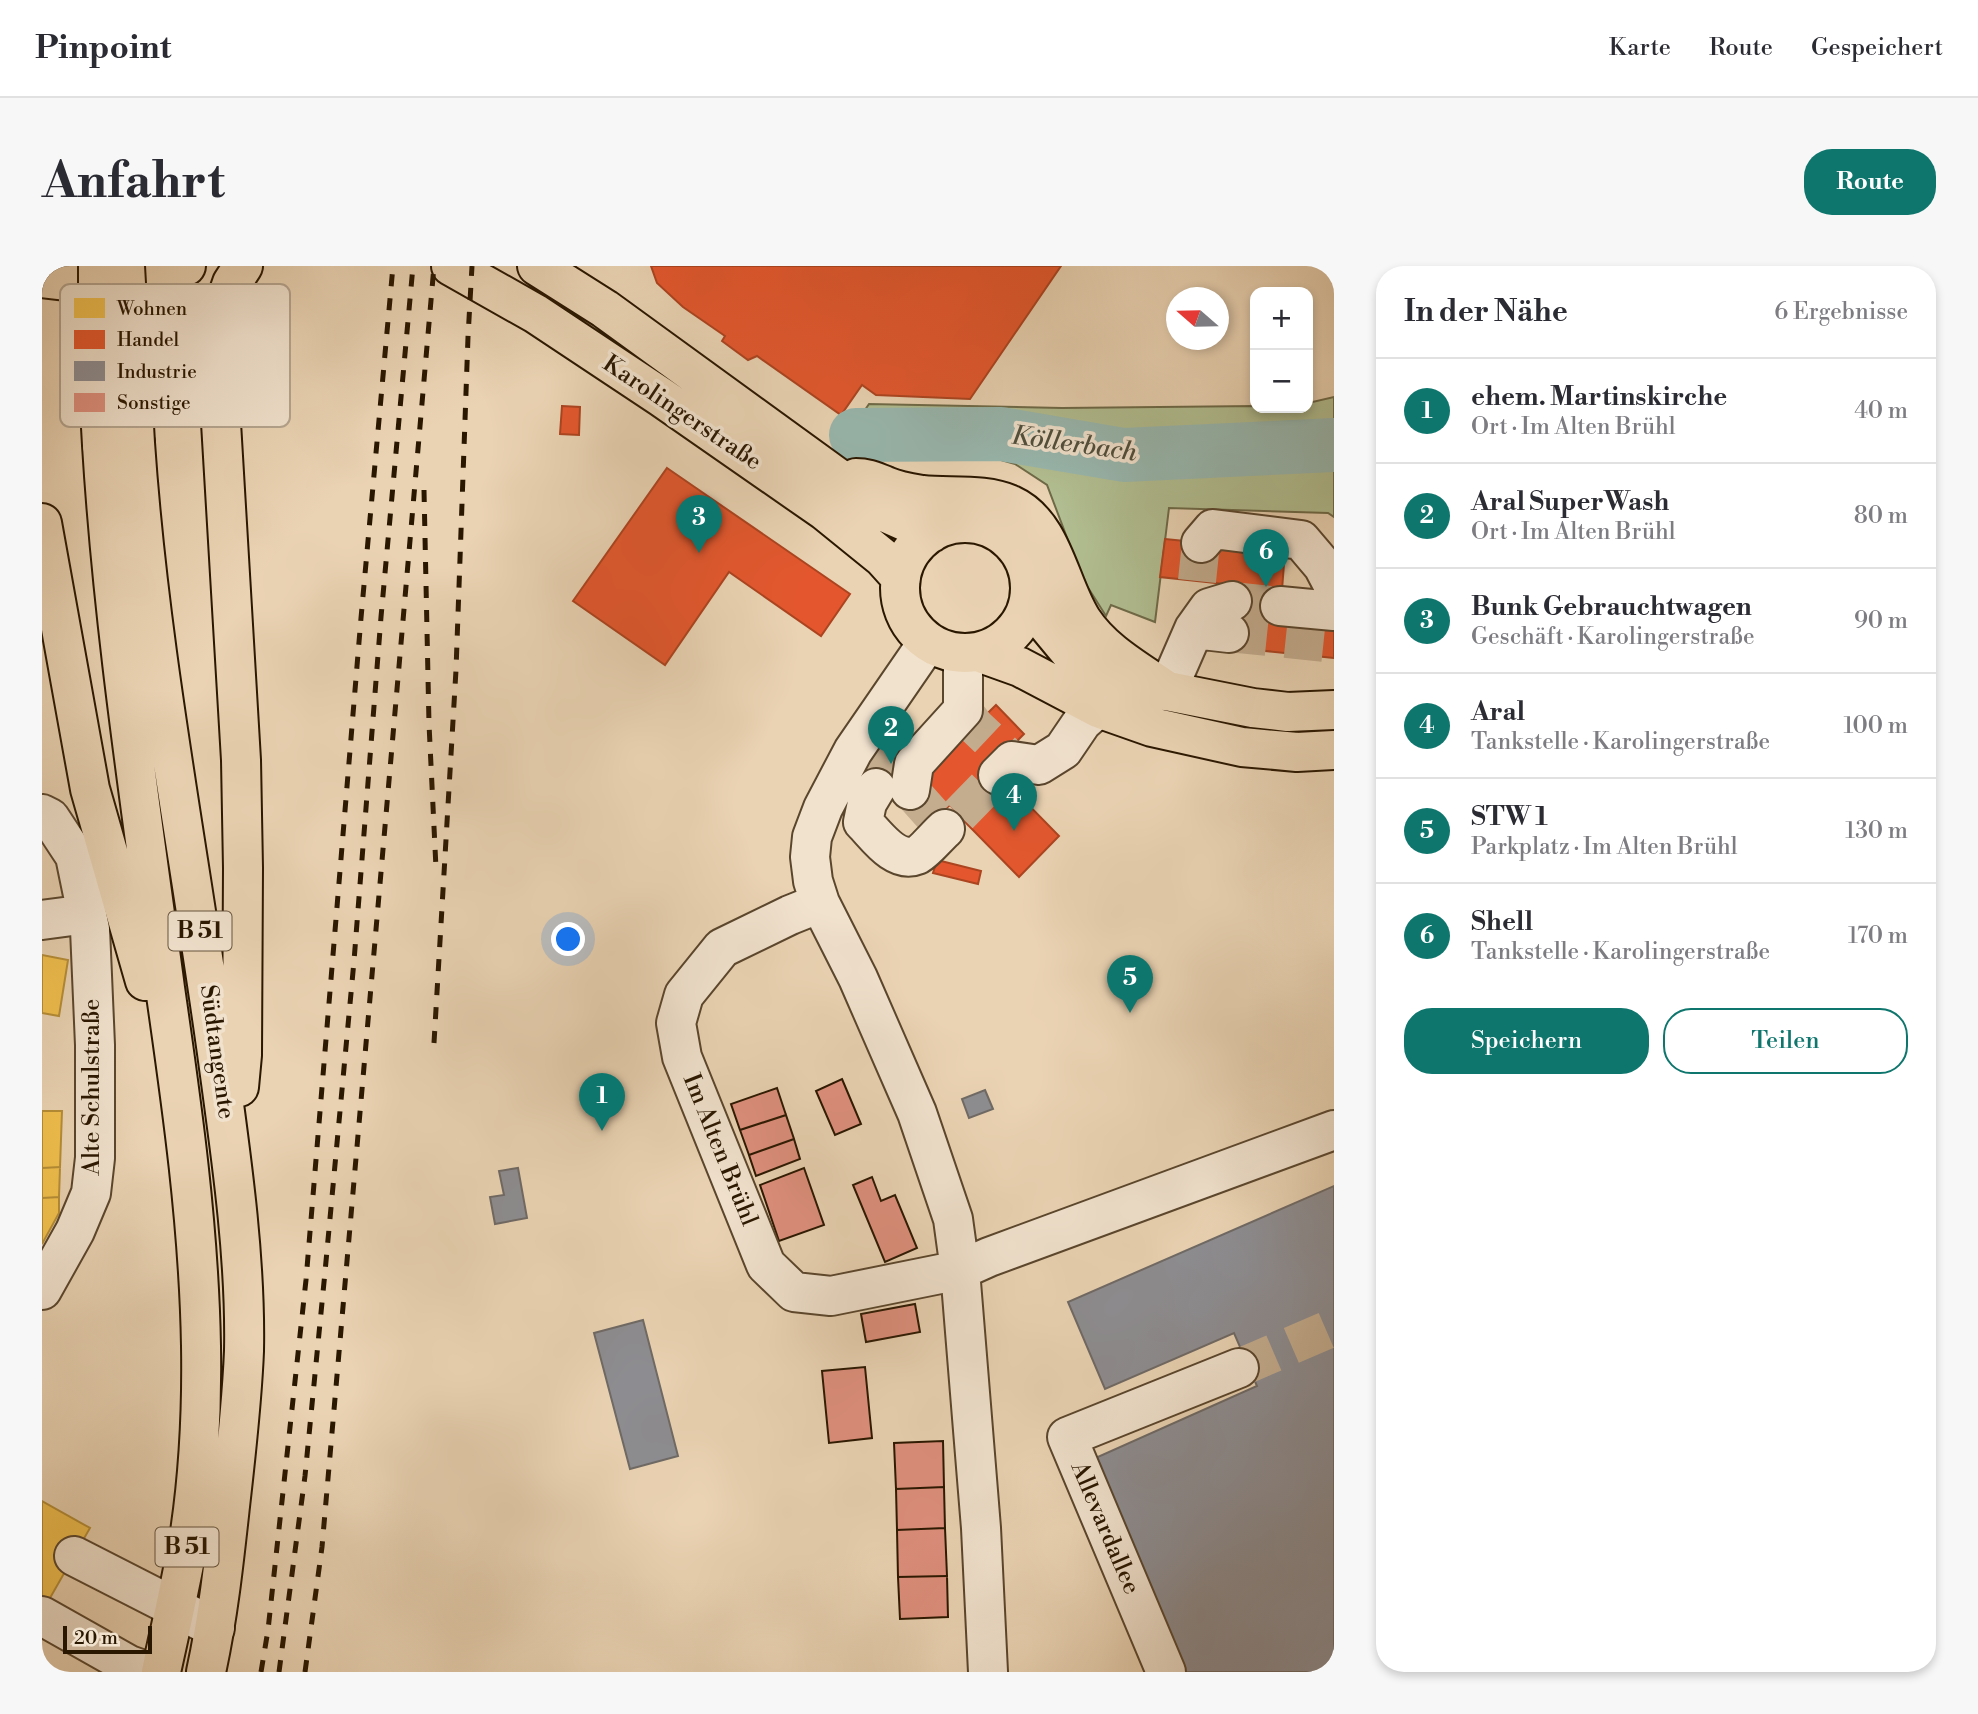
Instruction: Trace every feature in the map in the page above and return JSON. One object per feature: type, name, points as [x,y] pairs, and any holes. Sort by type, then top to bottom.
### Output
[{"type":"main road","points":[[64,266],[78,272],[110,270],[131,280],[184,267]]},
{"type":"main road","points":[[232,284],[243,266]]},
{"type":"main road","name":"Karolingerstraße","points":[[451,266],[536,314],[661,397],[825,511],[883,558],[901,578]]},
{"type":"main road","points":[[42,278],[66,281],[110,270]]},
{"type":"main road","name":"Karolingerstraße","points":[[555,271],[886,513],[931,533]]},
{"type":"main road","name":"Südtangente","points":[[114,427],[140,514],[150,608],[192,877],[232,1162],[241,1270],[244,1350],[239,1421],[227,1537],[215,1628],[206,1672]]},
{"type":"main road","points":[[221,427],[241,760],[243,868],[242,1055],[232,1162]]},
{"type":"main road","name":"Südtangente","points":[[119,444],[106,510],[120,648],[182,1110],[198,1267],[201,1348],[199,1419],[190,1531],[161,1672]]},
{"type":"main road","points":[[836,478],[868,478],[895,489],[926,495],[950,498],[986,497],[1021,510],[1040,530],[1073,605],[1093,634],[1109,652],[1167,691]]},
{"type":"main road","points":[[42,523],[90,789],[182,1110]]},
{"type":"main road","points":[[956,649],[993,648],[1011,635],[1024,617],[1030,596],[1031,584],[1026,563],[1014,544],[986,526],[965,523],[943,527],[931,533],[909,555],[900,590],[904,613],[916,632],[956,649],[1020,667],[1098,708],[1152,727],[1241,747],[1297,752],[1334,750]]},
{"type":"main road","points":[[1030,596],[1060,642],[1073,656],[1087,666],[1147,689],[1276,711],[1334,710]]},
{"type":"street","points":[[1201,543],[1213,528],[1301,540],[1323,566],[1334,587]]},
{"type":"street","points":[[1167,691],[1218,621],[1198,581]]},
{"type":"street","points":[[1280,606],[1334,611]]},
{"type":"street","points":[[947,821],[917,855],[902,857],[886,846],[863,822],[867,803],[893,789],[963,710],[956,649]]},
{"type":"street","points":[[956,649],[853,751],[823,808],[812,837],[810,857],[813,881],[820,903],[858,978],[917,1114],[953,1219],[961,1270],[981,1528],[988,1672]]},
{"type":"street","points":[[998,775],[1012,761],[1038,765],[1063,750],[1082,722],[1098,708]]},
{"type":"street","points":[[905,741],[939,710],[963,710]]},
{"type":"street","name":"Alte Schulstraße","points":[[42,814],[50,818],[75,856],[90,929],[95,1045],[91,1193],[75,1231],[42,1290]]},
{"type":"street","name":"Im Alten Brühl","points":[[820,903],[722,948],[684,995],[676,1023],[682,1057],[766,1265],[794,1292],[831,1296],[961,1270],[989,1257],[1334,1130]]},
{"type":"street","points":[[42,920],[87,914]]},
{"type":"street","name":"Allevardallee","points":[[1166,1672],[1067,1437],[1238,1368]]},
{"type":"street","points":[[74,1556],[215,1628]]},
{"type":"street","points":[[42,1616],[129,1665],[149,1672]]},
{"type":"green space","points":[[1334,397],[1334,517],[1328,513],[1169,508],[1155,622],[1111,605],[1106,616],[1087,586],[1047,485],[1015,464],[980,454],[881,454],[850,432],[869,404],[1062,408],[1250,406],[1250,413],[1313,413],[1313,402]]},
{"type":"building: Wohnen","points":[[42,955],[68,960],[59,1016],[42,1013]]},
{"type":"building: Wohnen","points":[[42,1111],[62,1111],[60,1167],[42,1168]]},
{"type":"building: Wohnen","points":[[60,1167],[59,1197],[42,1198],[42,1168]]},
{"type":"building: Wohnen","points":[[59,1197],[59,1213],[42,1244],[42,1198]]},
{"type":"building: Wohnen","points":[[42,1501],[90,1528],[42,1612]]},
{"type":"building: Handel","points":[[651,266],[1061,266],[970,399],[876,395],[862,385],[841,415],[757,356],[748,360],[722,341],[725,336],[683,307],[657,283]]},
{"type":"building: Handel","points":[[562,406],[580,407],[579,435],[560,434]]},
{"type":"building: Handel","points":[[667,468],[850,594],[821,636],[729,572],[665,665],[573,601]]},
{"type":"building: Handel","points":[[1165,539],[1285,551],[1282,590],[1160,577]]},
{"type":"building: Handel","points":[[1234,585],[1282,590],[1334,622],[1334,658],[1227,647]]},
{"type":"building: Handel","points":[[996,705],[1024,734],[990,768],[1009,785],[968,825],[950,805],[929,823],[904,795]]},
{"type":"building: Handel","points":[[896,736],[913,746],[885,793],[868,782]]},
{"type":"building: Handel","points":[[1009,785],[1059,836],[1019,877],[968,825]]},
{"type":"building: Handel","points":[[937,860],[981,871],[978,884],[933,873]]},
{"type":"building: Industrie","points":[[985,1090],[993,1109],[969,1118],[962,1099]]},
{"type":"building: Industrie","points":[[518,1168],[527,1218],[495,1224],[490,1197],[504,1195],[499,1171]]},
{"type":"building: Industrie","points":[[1334,1186],[1334,1672],[1182,1672],[1091,1460],[1257,1386],[1234,1333],[1105,1389],[1068,1302]]},
{"type":"building: Industrie","points":[[643,1320],[678,1456],[630,1469],[594,1333]]},
{"type":"building: Sonstige","points":[[842,1079],[861,1124],[835,1135],[816,1091]]},
{"type":"building: Sonstige","points":[[777,1088],[786,1115],[740,1130],[731,1104]]},
{"type":"building: Sonstige","points":[[786,1115],[794,1139],[749,1155],[740,1130]]},
{"type":"building: Sonstige","points":[[794,1139],[800,1159],[756,1176],[749,1155]]},
{"type":"building: Sonstige","points":[[804,1168],[824,1225],[779,1241],[760,1185]]},
{"type":"building: Sonstige","points":[[872,1177],[881,1201],[895,1195],[917,1248],[885,1262],[853,1185]]},
{"type":"building: Sonstige","points":[[915,1304],[920,1332],[866,1342],[861,1314]]},
{"type":"building: Sonstige","points":[[865,1367],[872,1438],[829,1443],[822,1371]]},
{"type":"building: Sonstige","points":[[943,1441],[944,1487],[896,1489],[894,1443]]},
{"type":"building: Sonstige","points":[[944,1487],[945,1528],[897,1530],[896,1489]]},
{"type":"building: Sonstige","points":[[945,1528],[947,1576],[898,1577],[897,1530]]},
{"type":"building: Sonstige","points":[[947,1576],[948,1617],[900,1619],[898,1577]]},
{"type":"waterway","name":"Köllerbach","points":[[856,435],[1001,434],[1124,455],[1334,445]]},
{"type":"tunnel","points":[[1197,581],[1201,543]]},
{"type":"tunnel","points":[[1232,601],[1280,606]]},
{"type":"tunnel","points":[[1229,633],[1334,644]]},
{"type":"tunnel","points":[[963,710],[975,726],[1012,761]]},
{"type":"tunnel","points":[[876,788],[905,741]]},
{"type":"tunnel","points":[[959,815],[998,775]]},
{"type":"tunnel","points":[[910,790],[935,818]]},
{"type":"tunnel","points":[[1239,1368],[1334,1327]]},
{"type":"railway","points":[[261,1672],[268,1630],[306,1280],[393,266]]},
{"type":"railway","points":[[279,1672],[305,1476],[325,1272],[413,266]]},
{"type":"railway","points":[[305,1672],[322,1547],[434,266]]},
{"type":"railway","points":[[434,1043],[456,670],[472,266]]},
{"type":"railway","points":[[424,490],[429,724],[436,868]]},
{"type":"place","name":"Bunk Gebrauchtwagen","points":[[699,553]]},
{"type":"place","name":"Shell","points":[[1266,587]]},
{"type":"place","name":"Aral SuperWash","points":[[891,764]]},
{"type":"place","name":"Aral","points":[[1014,831]]},
{"type":"place","name":"STW 1","points":[[1130,1013]]},
{"type":"place","name":"ehem. Martinskirche","points":[[602,1131]]}]
